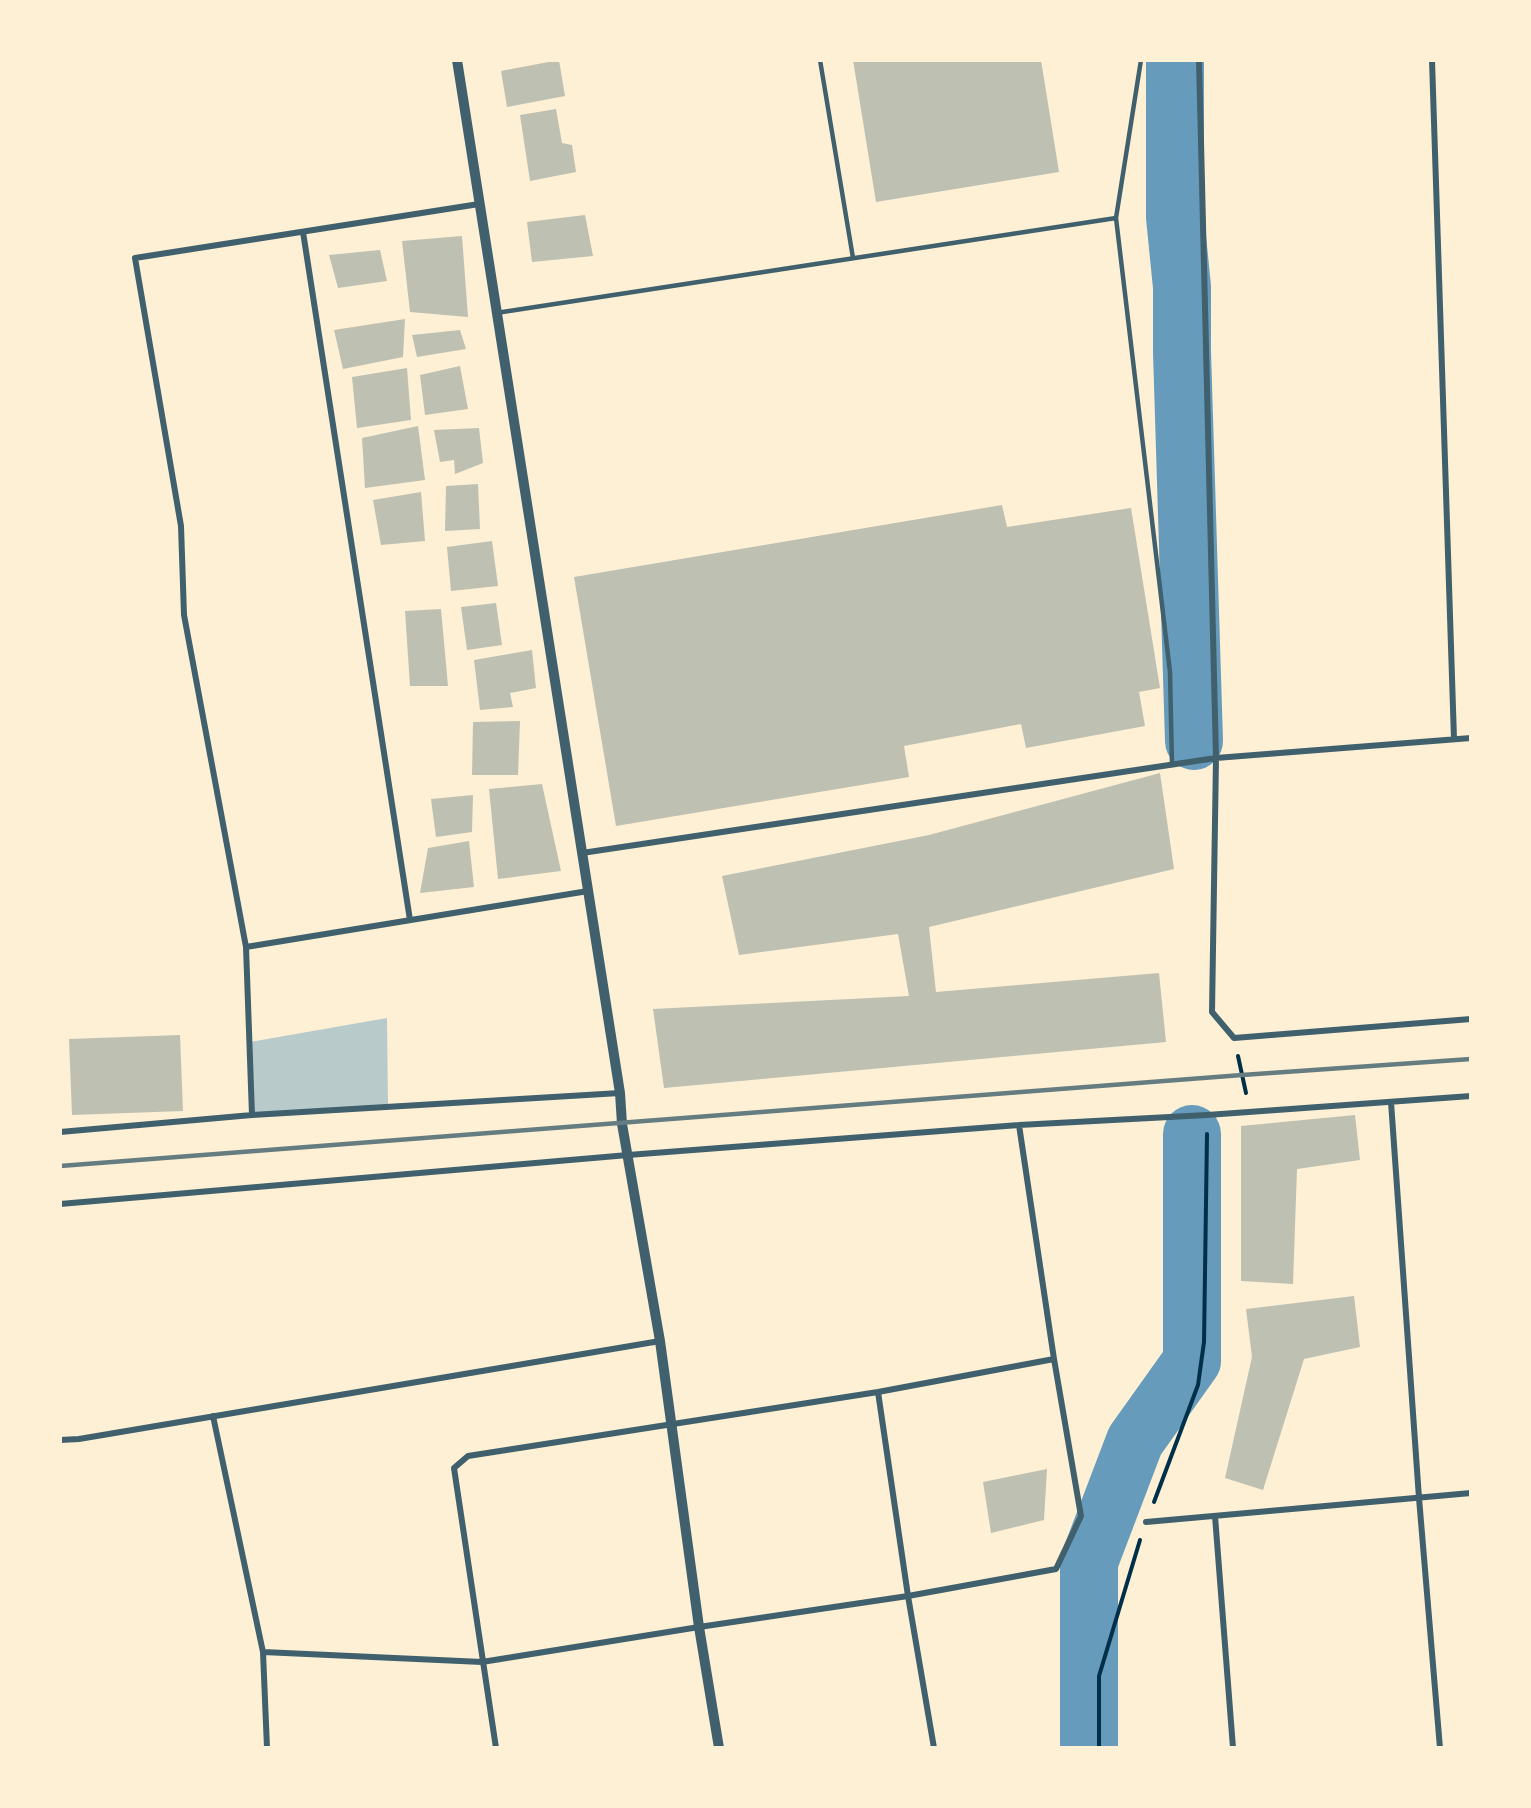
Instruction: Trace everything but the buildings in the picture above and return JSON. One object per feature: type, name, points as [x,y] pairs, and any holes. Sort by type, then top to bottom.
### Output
[{"type":"street","points":[[457,60],[620,1093],[622,1124],[660,1341],[699,1626],[719,1748]]},
{"type":"street","points":[[1199,60],[1216,758],[1212,1011],[1234,1038],[1471,1019]]},
{"type":"street","points":[[1432,60],[1454,739]]},
{"type":"street","points":[[252,1115],[246,947],[184,615],[181,526],[135,258],[479,204]]},
{"type":"street","points":[[303,232],[410,920]]},
{"type":"street","points":[[582,853],[1216,758],[1471,738]]},
{"type":"street","points":[[246,947],[588,891]]},
{"type":"street","points":[[60,1132],[252,1115],[620,1093]]},
{"type":"street","points":[[60,1204],[628,1155],[1019,1125],[1207,1115],[1471,1096]]},
{"type":"street","points":[[1391,1102],[1419,1498],[1440,1748]]},
{"type":"street","points":[[263,1652],[482,1662],[699,1626],[908,1596],[1056,1569],[1081,1516],[1054,1359],[1019,1125]]},
{"type":"street","points":[[60,1440],[79,1439],[660,1341]]},
{"type":"street","points":[[496,1748],[454,1468],[468,1456],[878,1392],[1054,1359]]},
{"type":"street","points":[[878,1392],[908,1596],[934,1748]]},
{"type":"street","points":[[213,1416],[263,1652],[267,1748]]},
{"type":"street","points":[[1146,1522],[1471,1493]]},
{"type":"street","points":[[1215,1516],[1233,1748]]},
{"type":"lane","points":[[820,60],[853,258]]},
{"type":"lane","points":[[1141,60],[1116,218],[1170,672],[1172,765]]},
{"type":"lane","points":[[496,314],[1116,218]]},
{"type":"path","points":[[1234,1038],[1250,1112]]},
{"type":"path","points":[[1099,1748],[1099,1676],[1146,1522],[1198,1384],[1204,1342],[1207,1115]]},
{"type":"shaded area","points":[[387,1018],[388,1107],[252,1115],[250,1042]]},
{"type":"waterway","points":[[1175,60],[1175,217],[1182,287],[1194,741]]},
{"type":"waterway","points":[[1089,1748],[1089,1562],[1135,1441],[1192,1361],[1192,1134]]},
{"type":"railway","points":[[60,1166],[1471,1059]]}]
